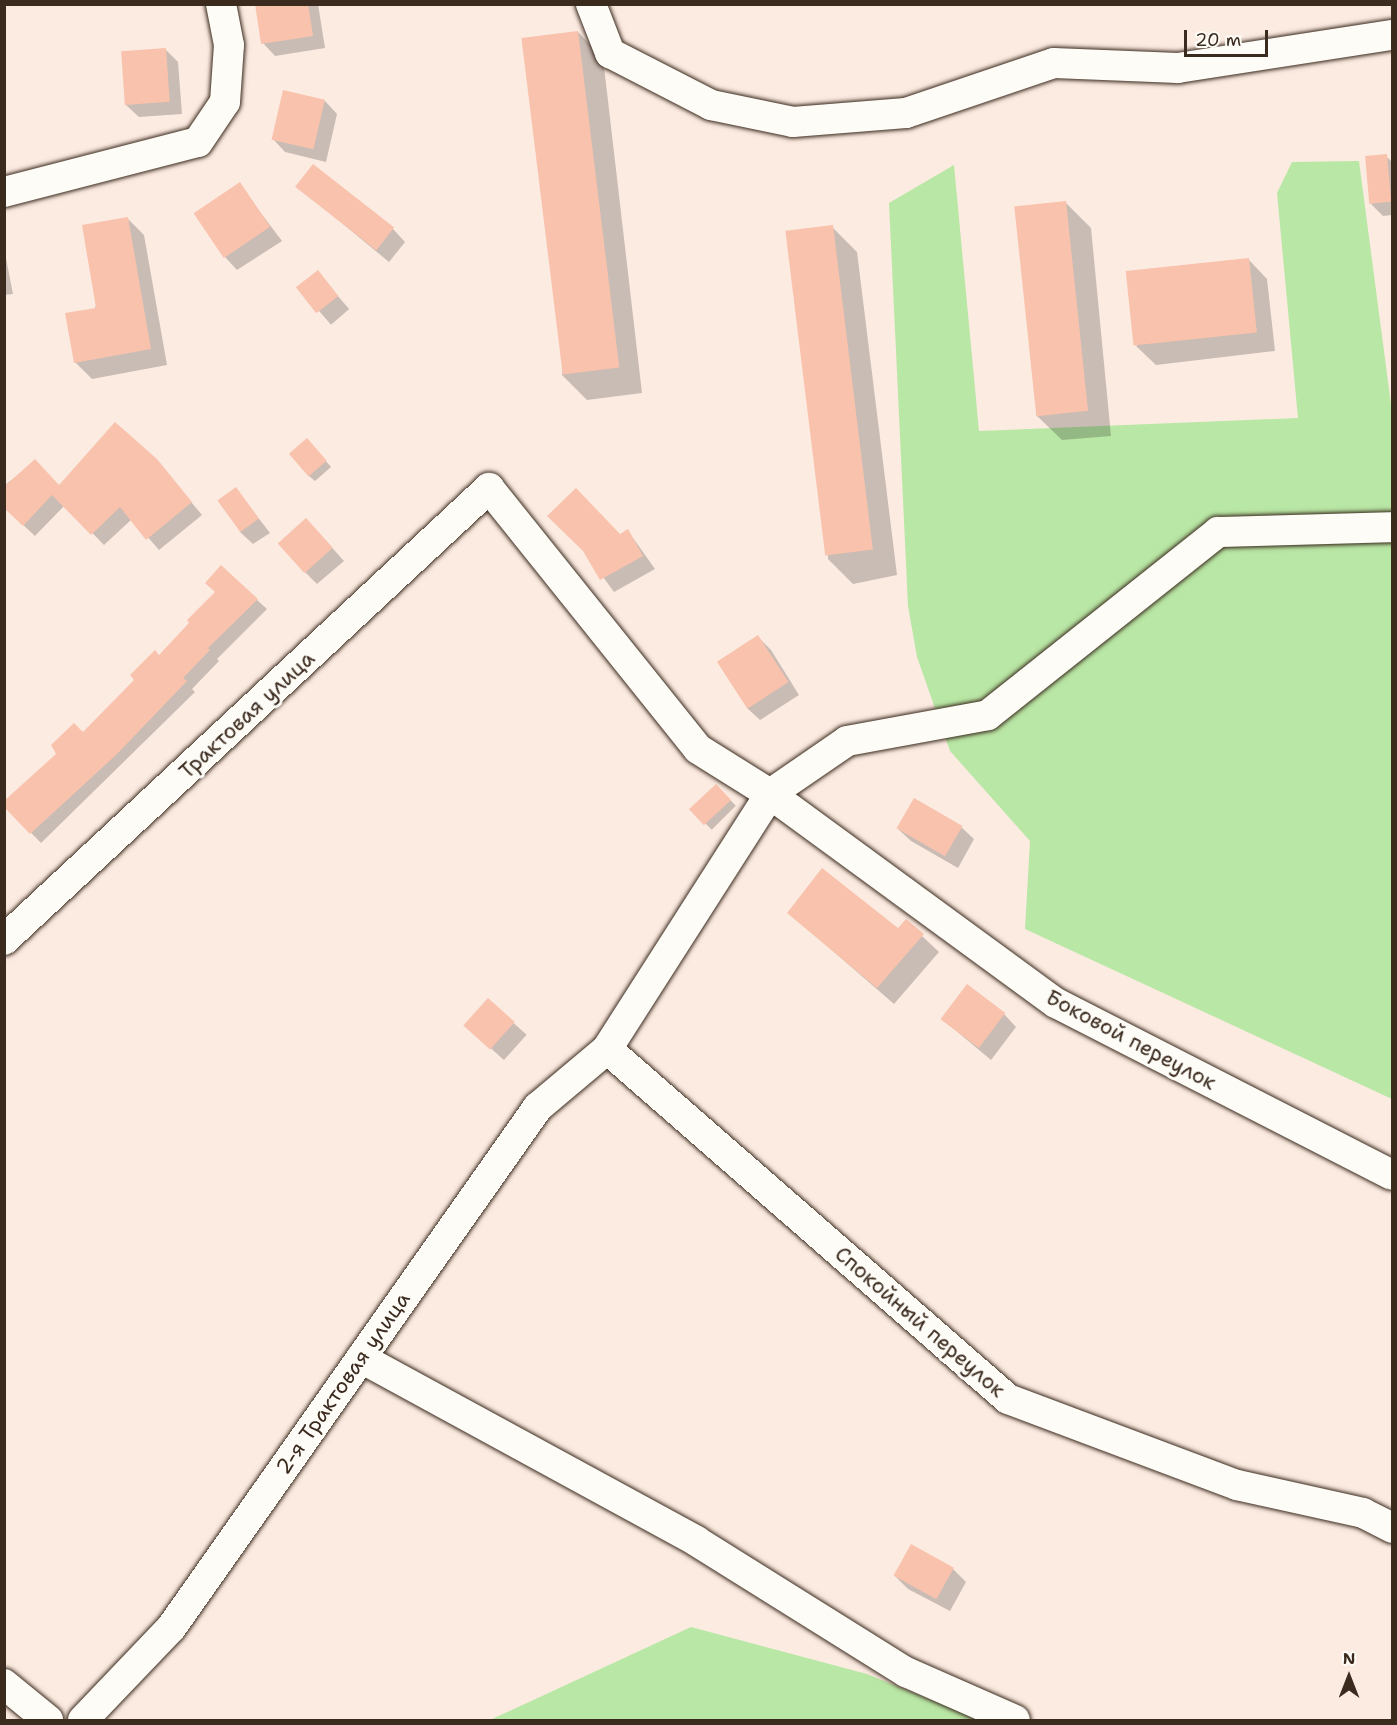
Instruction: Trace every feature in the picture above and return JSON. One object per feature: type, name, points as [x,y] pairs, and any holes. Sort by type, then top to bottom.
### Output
[{"type":"street","points":[[4,192],[198,142],[225,102],[229,45],[221,4]]},
{"type":"street","points":[[591,4],[610,53],[711,105],[793,122],[906,113],[1054,63],[1178,68],[1392,35]]},
{"type":"street","name":"Боковой переулок","points":[[489,488],[698,749],[770,794],[1056,1004],[1392,1175]]},
{"type":"street","name":"Трактовая улица","points":[[4,940],[489,488]]},
{"type":"street","points":[[770,794],[847,741],[988,715],[1218,532],[1392,527]]},
{"type":"street","name":"2-я Трактовая улица","points":[[83,1720],[171,1628],[538,1107],[606,1049],[770,794]]},
{"type":"street","name":"Спокойный переулок","points":[[606,1049],[1008,1399],[1237,1485],[1364,1513],[1392,1528]]},
{"type":"street","points":[[361,1358],[696,1540],[906,1672],[1015,1720]]},
{"type":"street","points":[[4,1684],[48,1720]]},
{"type":"green space","points":[[1359,161],[1392,412],[1392,1099],[1025,929],[1030,841],[950,751],[917,657],[908,606],[889,203],[954,165],[979,431],[1298,418],[1277,193],[1292,162]]},
{"type":"green space","points":[[691,1627],[867,1674],[980,1720],[490,1720]]},
{"type":"building","points":[[255,4],[308,4],[313,36],[261,44]]},
{"type":"building","points":[[578,31],[619,367],[563,374],[521,38]]},
{"type":"building","points":[[166,48],[170,102],[125,105],[121,51]]},
{"type":"building","points":[[283,90],[325,100],[313,149],[272,140]]},
{"type":"building","points":[[1387,154],[1391,202],[1369,204],[1365,156]]},
{"type":"building","points":[[313,164],[394,227],[376,250],[295,187]]},
{"type":"building","points":[[240,182],[270,227],[224,258],[194,213]]},
{"type":"building","points":[[1066,201],[1088,411],[1036,416],[1014,206]]},
{"type":"building","points":[[128,217],[151,349],[74,363],[65,313],[96,308],[82,225]]},
{"type":"building","points":[[833,225],[873,550],[825,555],[785,231]]},
{"type":"building","points":[[1249,258],[1257,333],[1134,346],[1126,271]]},
{"type":"building","points":[[318,270],[338,296],[316,313],[296,287]]},
{"type":"building","points":[[115,422],[157,459],[192,502],[146,540],[120,507],[91,535],[52,495],[23,526],[4,508],[4,487],[35,459],[59,485]]},
{"type":"building","points":[[307,438],[327,461],[309,476],[289,454]]},
{"type":"building","points":[[236,487],[259,519],[240,532],[217,501]]},
{"type":"building","points":[[576,488],[620,534],[628,529],[643,556],[600,580],[583,551],[547,516]]},
{"type":"building","points":[[306,518],[333,548],[305,573],[278,543]]},
{"type":"building","points":[[221,565],[258,599],[208,648],[210,650],[183,678],[187,681],[116,755],[30,834],[4,807],[4,801],[56,754],[51,745],[74,723],[83,732],[134,680],[130,675],[155,650],[159,655],[189,623],[187,620],[215,592],[205,583]]},
{"type":"building","points":[[758,635],[788,682],[747,709],[717,662]]},
{"type":"building","points":[[716,784],[731,800],[704,825],[689,809]]},
{"type":"building","points":[[914,798],[962,826],[945,856],[896,828]]},
{"type":"building","points":[[822,868],[898,928],[906,919],[924,934],[877,988],[787,913]]},
{"type":"building","points":[[967,984],[1005,1013],[979,1048],[941,1019]]},
{"type":"building","points":[[488,998],[515,1022],[490,1050],[463,1025]]},
{"type":"building","points":[[911,1544],[954,1568],[936,1599],[894,1575]]}]
